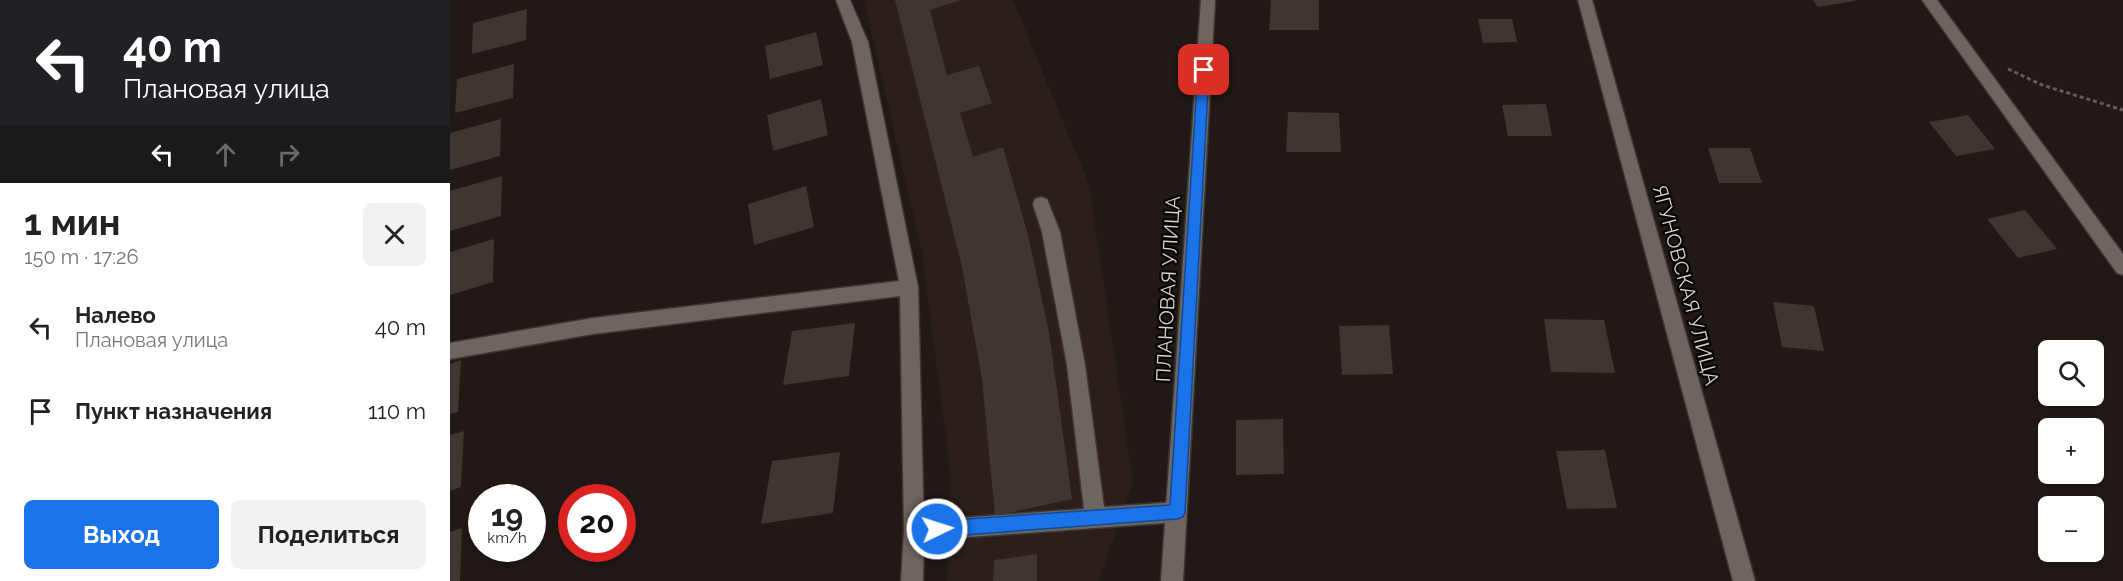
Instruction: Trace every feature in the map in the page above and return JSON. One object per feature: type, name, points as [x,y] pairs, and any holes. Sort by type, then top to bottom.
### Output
[{"type":"street","points":[[843,0],[860,42],[909,287],[914,531],[912,581]]},
{"type":"street","name":"ПЛАНОВАЯ УЛИЦА","points":[[1172,581],[1208,0]]},
{"type":"street","name":"ЯГУНОВСКАЯ УЛИЦА","points":[[1585,0],[1744,581]]},
{"type":"street","points":[[1929,0],[1968,50],[2123,268]]},
{"type":"street","points":[[1041,204],[1052,231],[1076,365],[1095,518]]},
{"type":"street","points":[[450,351],[593,326],[909,287]]},
{"type":"street","points":[[914,531],[1177,512]]},
{"type":"path","points":[[1968,50],[2042,85],[2123,110]]},
{"type":"shaded area","points":[[864,0],[1013,0],[1089,184],[1133,481],[1099,581],[947,581],[951,477],[922,253]]},
{"type":"building","points":[[895,0],[961,0],[930,10],[947,75],[979,66],[992,103],[960,113],[973,157],[1003,147],[1028,235],[1049,332],[1072,499],[995,516],[982,379],[962,267]]},
{"type":"building","points":[[1271,0],[1319,0],[1319,30],[1269,30]]},
{"type":"building","points":[[1813,0],[1855,0],[1855,1],[1818,7]]},
{"type":"building","points":[[527,9],[526,40],[472,54],[473,23]]},
{"type":"building","points":[[1478,19],[1512,19],[1517,42],[1483,43]]},
{"type":"building","points":[[816,32],[823,65],[770,79],[765,46]]},
{"type":"building","points":[[514,64],[513,98],[455,113],[457,79]]},
{"type":"building","points":[[821,99],[828,135],[773,151],[767,115]]},
{"type":"building","points":[[1546,104],[1552,136],[1508,136],[1502,105]]},
{"type":"building","points":[[1288,112],[1339,113],[1341,152],[1286,152]]},
{"type":"building","points":[[1968,115],[1995,149],[1956,156],[1929,122]]},
{"type":"building","points":[[501,119],[500,156],[450,170],[450,133]]},
{"type":"building","points":[[1708,148],[1750,148],[1762,183],[1719,183]]},
{"type":"building","points":[[502,176],[501,216],[450,231],[450,191]]},
{"type":"building","points":[[806,186],[814,227],[754,245],[748,204]]},
{"type":"building","points":[[2025,210],[2057,249],[2018,258],[1987,219]]},
{"type":"building","points":[[494,239],[493,282],[450,295],[450,252]]},
{"type":"building","points":[[1773,302],[1814,306],[1824,351],[1782,347]]},
{"type":"building","points":[[1544,319],[1604,320],[1615,373],[1551,372]]},
{"type":"building","points":[[855,323],[849,376],[783,385],[792,331]]},
{"type":"building","points":[[1389,325],[1393,374],[1342,375],[1339,326]]},
{"type":"building","points":[[461,360],[458,412],[450,414],[450,364]]},
{"type":"building","points":[[1283,419],[1284,474],[1236,475],[1236,420]]},
{"type":"building","points":[[464,431],[461,487],[450,491],[450,435]]},
{"type":"building","points":[[1605,450],[1617,508],[1567,509],[1556,451]]},
{"type":"building","points":[[840,452],[833,513],[761,524],[772,461]]},
{"type":"building","points":[[462,528],[460,581],[450,581],[450,532]]},
{"type":"building","points":[[1037,554],[1037,581],[993,581],[994,560]]},
{"type":"route","points":[[937,529],[1177,512],[1204,70]]}]
